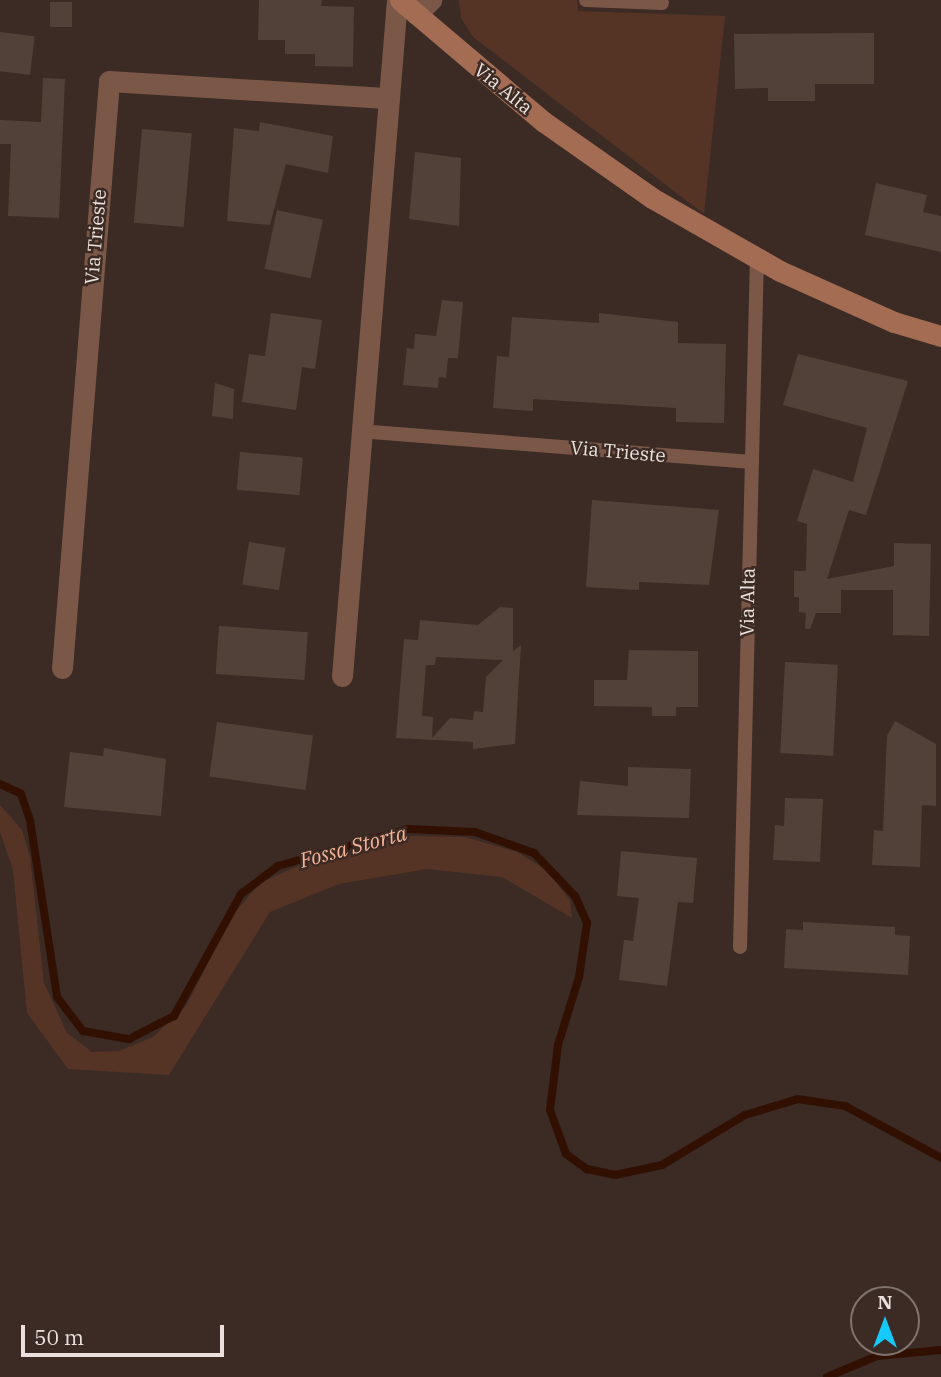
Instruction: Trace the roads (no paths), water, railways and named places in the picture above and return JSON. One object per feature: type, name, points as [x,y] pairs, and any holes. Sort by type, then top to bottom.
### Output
[{"type":"main road","name":"Via Alta","points":[[398,0],[423,7],[544,122],[652,198],[757,258],[894,322],[941,336]]},
{"type":"street","points":[[342,676],[385,98],[398,0]]},
{"type":"street","name":"Via Trieste","points":[[62,668],[108,82],[385,98]]},
{"type":"lane","points":[[586,0],[662,3]]},
{"type":"lane","name":"Via Alta","points":[[740,947],[757,258]]},
{"type":"lane","name":"Via Trieste","points":[[359,430],[752,463]]},
{"type":"waterway","name":"Fossa Storta","points":[[0,784],[21,794],[30,820],[57,997],[83,1031],[129,1039],[174,1016],[241,894],[278,866],[408,829],[475,832],[534,853],[575,896],[587,923],[579,977],[558,1045],[550,1110],[566,1154],[587,1169],[615,1175],[662,1165],[745,1115],[798,1099],[845,1106],[941,1158]]},
{"type":"waterway","name":"Fossa Storta","points":[[827,1377],[877,1356],[941,1350]]}]
